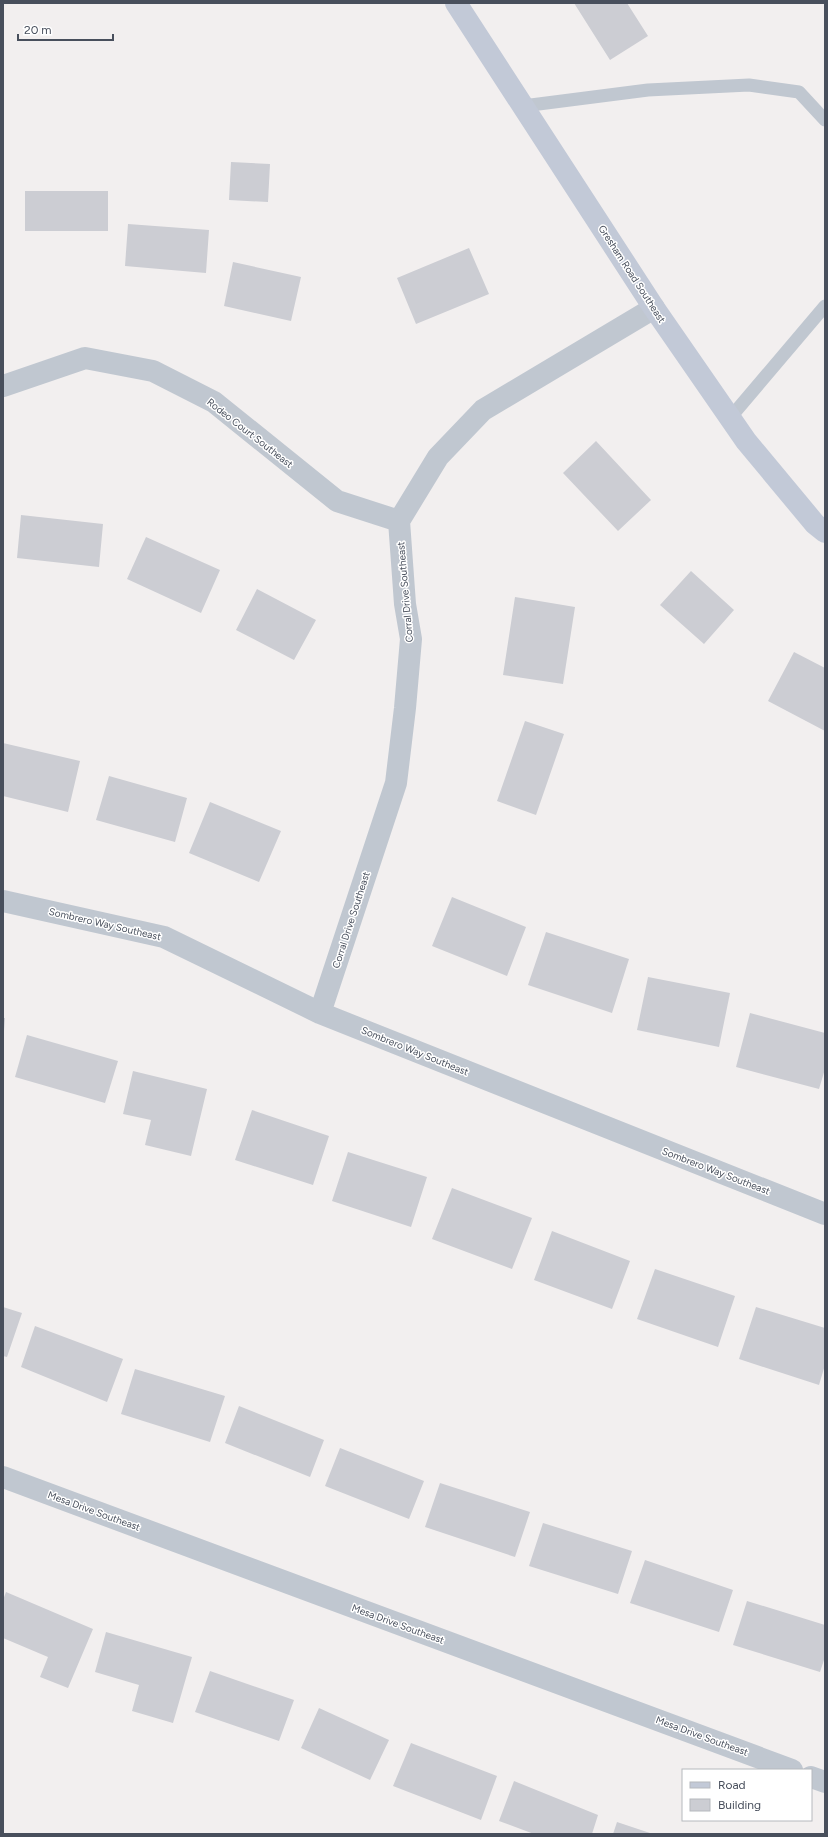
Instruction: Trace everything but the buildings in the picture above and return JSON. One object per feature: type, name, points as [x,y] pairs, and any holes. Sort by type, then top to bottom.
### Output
[{"type":"street","name":"Gresham Road Southeast","points":[[456,3],[654,308],[746,441],[815,524],[825,532]]},
{"type":"street","points":[[399,521],[438,457],[483,410],[654,308]]},
{"type":"street","name":"Rodeo Court Southeast","points":[[3,386],[85,358],[153,371],[214,402],[337,501],[399,521]]},
{"type":"street","name":"Corral Drive Southeast","points":[[320,1013],[396,782],[405,708],[411,639],[405,604],[399,521]]},
{"type":"street","name":"Sombrero Way Southeast","points":[[3,901],[164,937],[320,1013],[825,1214]]},
{"type":"street","name":"Mesa Drive Southeast","points":[[3,1477],[789,1769]]},
{"type":"street","points":[[812,1777],[825,1782]]},
{"type":"lane","points":[[523,106],[648,90],[749,85],[799,92],[825,120]]},
{"type":"lane","points":[[730,418],[825,306]]}]
